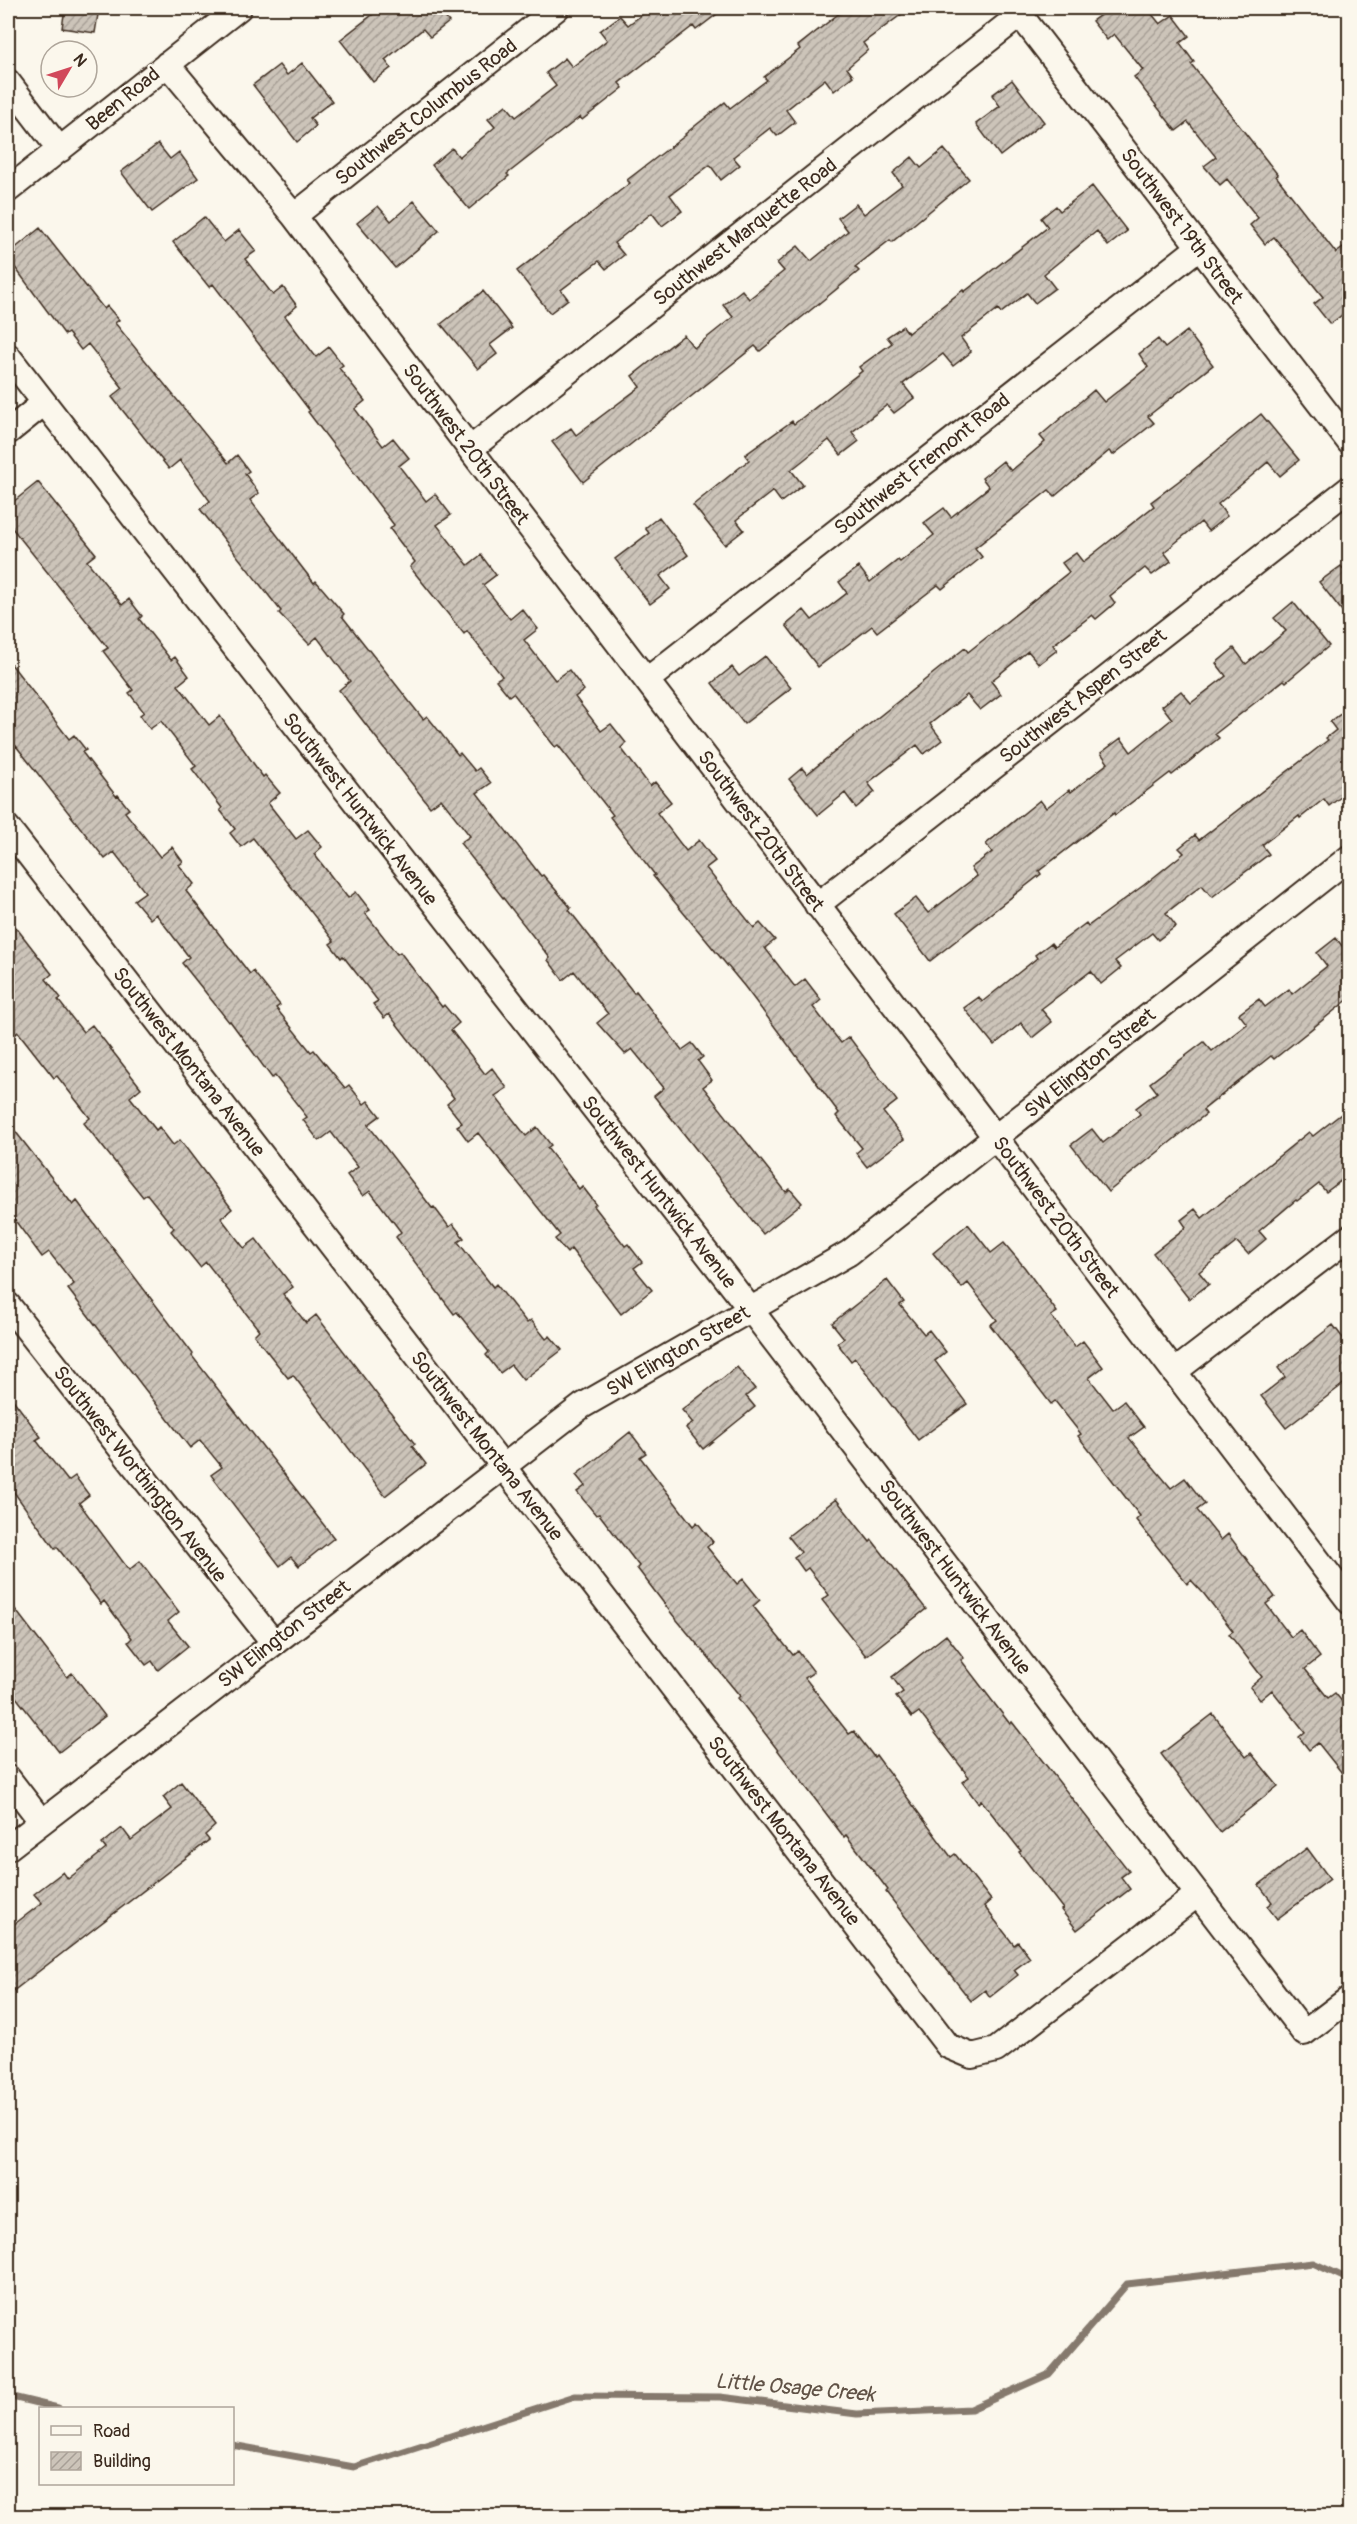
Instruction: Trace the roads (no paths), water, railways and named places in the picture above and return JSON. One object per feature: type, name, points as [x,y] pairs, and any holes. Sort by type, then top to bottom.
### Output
[{"type":"street","name":"Been Road","points":[[8,190],[239,8]]},
{"type":"street","name":"Southwest Columbus Road","points":[[294,216],[557,8]]},
{"type":"street","name":"Southwest 19th Street","points":[[1018,11],[1350,443]]},
{"type":"street","name":"Southwest Marquette Road","points":[[470,449],[1018,11]]},
{"type":"street","name":"Southwest 20th Street","points":[[167,63],[294,216],[1350,1602]]},
{"type":"street","points":[[8,82],[60,150]]},
{"type":"street","name":"Southwest Fremont Road","points":[[646,680],[1198,248]]},
{"type":"street","name":"Southwest Huntwick Avenue","points":[[8,356],[751,1310],[1304,2033],[1350,1998]]},
{"type":"street","points":[[8,432],[44,403]]},
{"type":"street","name":"Southwest Aspen Street","points":[[818,905],[1350,488]]},
{"type":"street","name":"Southwest Montana Avenue","points":[[8,828],[502,1465],[948,2046],[972,2056],[996,2050],[1198,1894]]},
{"type":"street","name":"SW Elington Street","points":[[8,1848],[502,1465],[582,1406],[849,1253],[1350,857]]},
{"type":"street","points":[[1174,1372],[1350,1237]]},
{"type":"street","name":"Southwest Worthington Avenue","points":[[8,1305],[273,1642]]},
{"type":"street","points":[[8,1778],[41,1821]]},
{"type":"waterway","name":"Little Osage Creek","points":[[234,2445],[354,2467],[575,2396],[720,2397],[857,2414],[971,2409],[1049,2374],[1127,2284],[1313,2263],[1350,2280]]},
{"type":"waterway","name":"Little Osage Creek","points":[[8,2396],[54,2407]]}]
